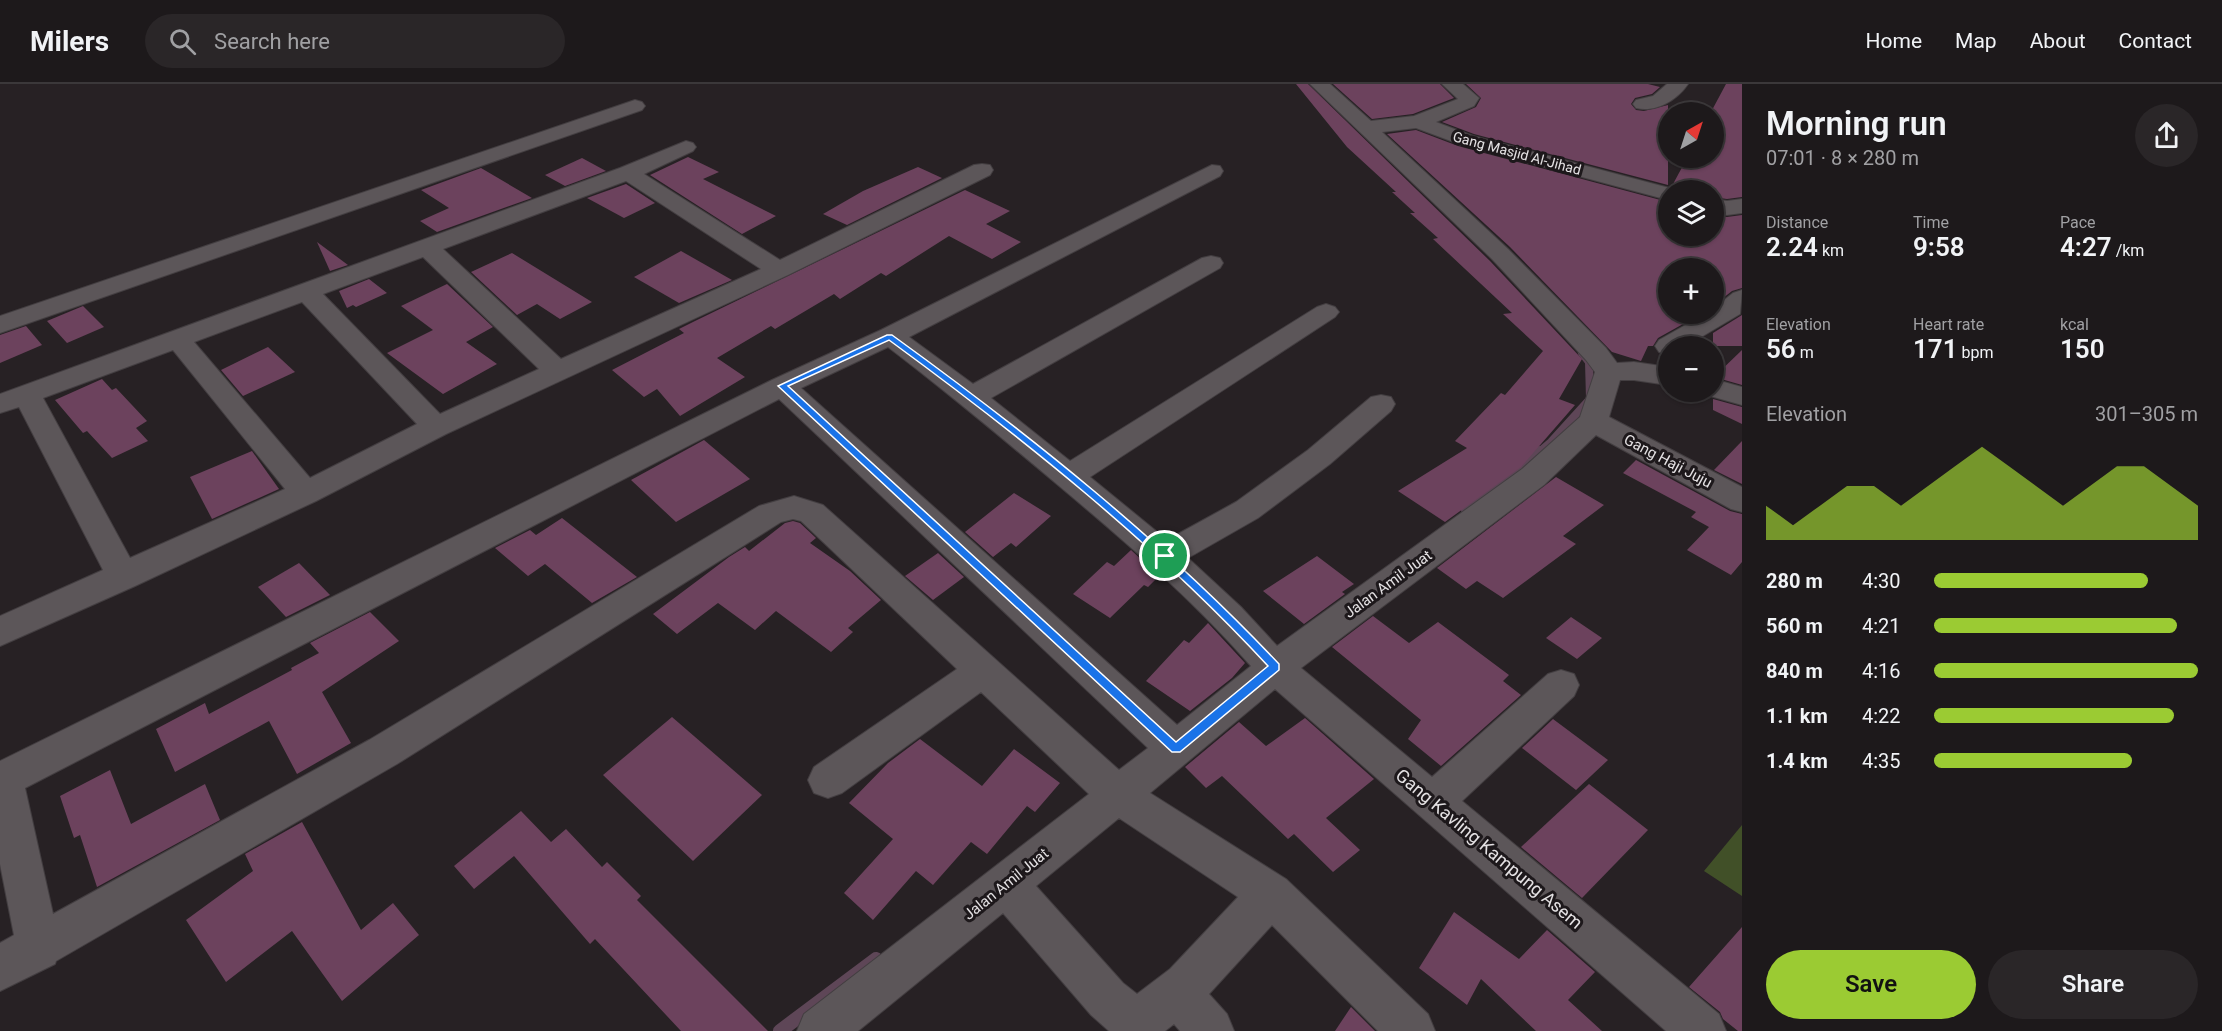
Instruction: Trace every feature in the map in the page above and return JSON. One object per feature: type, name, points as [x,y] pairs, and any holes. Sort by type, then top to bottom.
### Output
[{"type":"street","points":[[1319,84],[1500,254],[1584,340],[1621,372],[1658,375]]},
{"type":"street","points":[[1418,122],[1467,102],[1469,98],[1463,91],[1451,84]]},
{"type":"street","points":[[1642,104],[1660,100],[1679,84]]},
{"type":"street","points":[[0,325],[635,106]]},
{"type":"street","name":"Gang Masjid Al-Jihad","points":[[1366,128],[1418,122],[1466,140],[1658,191]]},
{"type":"street","points":[[123,577],[13,399],[428,248],[628,173],[686,147]]},
{"type":"street","points":[[0,632],[305,493],[436,426],[780,270],[982,170]]},
{"type":"street","points":[[39,948],[2,780],[782,386],[890,336],[1212,171]]},
{"type":"street","points":[[628,173],[780,270]]},
{"type":"street","points":[[1724,208],[1742,206]]},
{"type":"street","points":[[428,248],[558,372]]},
{"type":"street","points":[[972,397],[1211,263]]},
{"type":"street","points":[[306,291],[436,426]]},
{"type":"street","points":[[1686,336],[1731,309],[1742,298]]},
{"type":"street","points":[[1068,477],[1326,312]]},
{"type":"street","name":"Gang Kavling Kampung Asem","points":[[890,336],[972,397],[1165,556],[1228,617],[1271,663],[1702,1031]]},
{"type":"street","points":[[177,338],[305,493]]},
{"type":"street","points":[[1621,372],[1658,352]]},
{"type":"street","name":"Jalan Amil Juat","points":[[821,1031],[1006,884],[1110,787],[1271,663],[1533,477],[1593,421],[1621,372]]},
{"type":"street","points":[[782,386],[1169,742]]},
{"type":"street","points":[[1724,391],[1742,396]]},
{"type":"street","points":[[1165,556],[1247,510],[1319,457],[1381,404]]},
{"type":"street","name":"Gang Haji Juju","points":[[1593,421],[1742,501]]},
{"type":"street","points":[[0,968],[383,752],[778,510],[794,507],[812,513],[1110,787],[1271,894],[1411,1031]]},
{"type":"street","points":[[828,780],[982,671]]},
{"type":"street","points":[[1433,802],[1561,685]]},
{"type":"street","points":[[1006,884],[1107,999],[1128,1017],[1142,1020],[1186,985],[1271,894]]},
{"type":"street","points":[[1186,985],[1184,1000],[1210,1031]]},
{"type":"green space","points":[[1742,825],[1742,896],[1704,871]]},
{"type":"building","points":[[1296,84],[1308,84],[1490,261],[1582,359],[1559,399],[1575,405],[1521,467],[1445,522],[1398,491],[1467,448],[1455,441],[1501,393],[1505,395],[1543,351],[1503,314],[1512,313],[1433,239],[1438,238],[1410,213],[1415,213],[1392,192],[1396,192],[1347,147]]},
{"type":"building","points":[[1333,84],[1440,84],[1454,98],[1413,114],[1372,119]]},
{"type":"building","points":[[1466,84],[1648,84],[1660,87],[1652,94],[1635,98],[1631,104],[1636,110],[1644,111],[1658,108],[1658,168],[1668,168],[1668,180],[1658,180],[1658,182],[1474,134],[1442,122],[1476,107],[1481,98]]},
{"type":"building","points":[[1726,84],[1742,84],[1742,197],[1724,199],[1724,180],[1675,180],[1682,168],[1724,168],[1724,102],[1716,102]]},
{"type":"building","points":[[1416,130],[1458,146],[1658,199],[1658,246],[1724,246],[1724,217],[1742,215],[1742,288],[1732,291],[1724,297],[1724,258],[1658,258],[1658,324],[1683,324],[1658,336],[1653,346],[1648,346],[1641,361],[1612,352],[1510,247],[1387,134]]},
{"type":"building","points":[[688,157],[719,172],[703,179],[776,216],[742,234],[650,175]]},
{"type":"building","points":[[582,158],[606,171],[565,186],[545,175]]},
{"type":"building","points":[[918,167],[942,178],[847,225],[823,214],[863,191]]},
{"type":"building","points":[[481,168],[532,198],[437,232],[420,221],[449,208],[421,190]]},
{"type":"building","points":[[626,184],[655,203],[624,218],[587,198]]},
{"type":"building","points":[[965,190],[1010,211],[986,224],[1021,242],[992,259],[949,236],[886,276],[881,273],[840,299],[834,294],[775,329],[771,326],[717,358],[745,377],[680,416],[657,389],[644,397],[612,370],[684,333],[679,329]]},
{"type":"building","points":[[317,242],[348,265],[330,271]]},
{"type":"building","points":[[681,251],[732,280],[679,303],[634,277]]},
{"type":"building","points":[[512,253],[592,302],[560,319],[537,304],[517,315],[471,272]]},
{"type":"building","points":[[369,279],[387,293],[356,307],[353,305],[347,308],[339,291]]},
{"type":"building","points":[[447,284],[493,327],[466,342],[497,364],[443,394],[387,353],[433,330],[401,306]]},
{"type":"building","points":[[83,306],[104,327],[67,343],[47,321]]},
{"type":"building","points":[[1742,315],[1742,346],[1724,346],[1724,336],[1713,336],[1713,333]]},
{"type":"building","points":[[26,326],[42,345],[0,363],[0,335]]},
{"type":"building","points":[[268,347],[295,372],[243,396],[221,370]]},
{"type":"building","points":[[1742,350],[1742,385],[1724,380],[1724,367]]},
{"type":"building","points":[[102,379],[112,390],[116,388],[147,421],[136,428],[148,441],[112,458],[87,431],[83,433],[55,400]]},
{"type":"building","points":[[1713,402],[1724,402],[1742,407],[1742,424],[1713,410]]},
{"type":"building","points":[[704,440],[750,479],[676,522],[631,480]]},
{"type":"building","points":[[1742,441],[1742,484],[1714,470]]},
{"type":"building","points":[[252,451],[279,489],[212,519],[190,477]]},
{"type":"building","points":[[1636,460],[1730,511],[1742,514],[1742,562],[1731,575],[1687,550],[1709,527],[1691,517],[1696,512],[1623,473]]},
{"type":"building","points":[[1556,477],[1604,505],[1563,536],[1576,544],[1503,598],[1477,581],[1466,589],[1437,568]]},
{"type":"building","points":[[1014,493],[1051,516],[1016,547],[1011,543],[993,557],[965,532]]},
{"type":"building","points":[[562,518],[637,577],[592,603],[545,564],[528,576],[495,548],[530,530],[536,535]]},
{"type":"building","points":[[793,521],[800,523],[816,538],[810,543],[850,571],[881,600],[848,628],[853,632],[831,652],[776,611],[755,630],[718,603],[677,634],[653,614],[729,557],[745,547],[749,551],[785,523]]},
{"type":"building","points":[[1131,550],[1159,576],[1148,587],[1144,585],[1110,618],[1073,594],[1107,562],[1114,566]]},
{"type":"building","points":[[938,553],[964,577],[933,600],[905,576]]},
{"type":"building","points":[[1317,556],[1354,584],[1342,592],[1345,594],[1304,624],[1263,591]]},
{"type":"building","points":[[299,563],[330,595],[286,617],[258,587]]},
{"type":"building","points":[[370,612],[399,641],[322,692],[351,743],[297,774],[269,721],[175,772],[156,729],[205,703],[209,714],[292,670],[291,668],[319,653],[310,643]]},
{"type":"building","points":[[1373,616],[1409,643],[1438,622],[1509,675],[1503,681],[1521,695],[1441,766],[1408,739],[1421,720],[1332,647]]},
{"type":"building","points":[[1571,617],[1602,638],[1577,659],[1546,638]]},
{"type":"building","points":[[1208,623],[1245,663],[1232,678],[1190,711],[1146,681],[1184,640],[1189,643]]},
{"type":"building","points":[[672,717],[762,795],[693,861],[603,775]]},
{"type":"building","points":[[1305,718],[1374,779],[1326,818],[1360,850],[1333,872],[1294,834],[1288,839],[1222,776],[1206,788],[1185,767],[1239,722],[1266,746]]},
{"type":"building","points":[[1553,719],[1608,760],[1576,790],[1522,748]]},
{"type":"building","points":[[920,739],[982,786],[1014,749],[1060,783],[1035,812],[1027,806],[987,854],[971,842],[933,885],[916,871],[873,920],[844,893],[893,839],[849,803],[888,763]]},
{"type":"building","points":[[110,770],[131,824],[205,784],[220,820],[97,887],[80,835],[74,838],[60,796]]},
{"type":"building","points":[[1589,784],[1648,830],[1582,898],[1521,847]]},
{"type":"building","points":[[521,811],[551,842],[566,829],[602,867],[607,862],[641,896],[637,900],[768,1031],[681,1031],[595,939],[590,944],[514,856],[474,889],[454,866]]},
{"type":"building","points":[[302,822],[361,930],[393,903],[419,935],[342,1001],[292,931],[226,982],[186,920],[253,871],[245,854]]},
{"type":"building","points":[[1454,912],[1519,959],[1547,930],[1595,972],[1568,1000],[1602,1031],[1536,1031],[1481,979],[1467,1005],[1419,968]]},
{"type":"building","points":[[1742,927],[1742,1031],[1738,1031],[1723,1019],[1720,1012],[1689,987]]},
{"type":"building","points":[[1351,1007],[1375,1031],[1335,1031]]},
{"type":"waterway","points":[[1538,453],[1590,399],[1589,362],[1582,353]]},
{"type":"waterway","points":[[1466,510],[1540,451]]},
{"type":"waterway","points":[[780,1031],[876,959]]},
{"type":"route","points":[[890,336],[972,397],[1165,556],[1228,617],[1275,667],[1176,749],[782,386],[890,336]]}]
